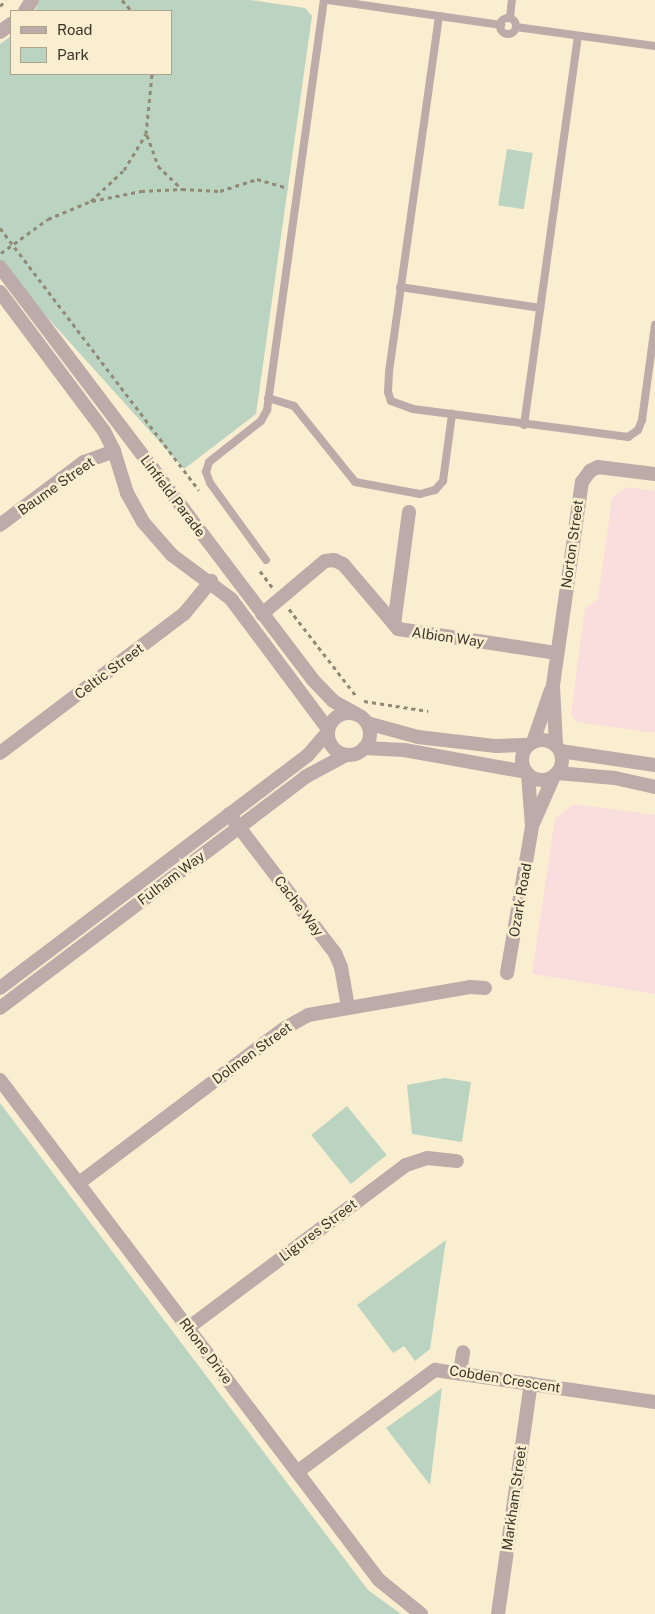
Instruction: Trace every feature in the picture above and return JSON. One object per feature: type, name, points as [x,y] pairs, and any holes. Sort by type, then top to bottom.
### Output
[{"type":"street","name":"Linfield Parade","points":[[0,267],[324,694],[362,719],[418,737],[496,746],[531,743]]},
{"type":"street","name":"Linfield Parade","points":[[2,299],[101,427],[114,450],[127,494],[143,522],[172,555],[211,581],[234,603],[328,731]]},
{"type":"street","name":"Baume Street","points":[[0,525],[84,462],[114,450]]},
{"type":"street","name":"Norton Street","points":[[558,748],[553,685],[582,482],[590,472],[598,468],[655,474]]},
{"type":"street","name":"Albion Way","points":[[409,512],[394,624],[398,630],[557,653]]},
{"type":"street","points":[[262,614],[325,561],[334,560],[344,564],[394,624]]},
{"type":"street","name":"Celtic Street","points":[[0,753],[184,614],[211,581]]},
{"type":"street","name":"Norton Street","points":[[531,743],[553,685]]},
{"type":"street","points":[[364,748],[370,736],[362,719],[349,713],[336,717],[328,731],[330,744],[346,755],[364,748],[404,750],[527,773],[541,780],[556,774],[615,778],[655,787]]},
{"type":"street","name":"Fulham Way","points":[[0,988],[308,756],[328,731]]},
{"type":"street","points":[[532,826],[527,773],[522,755],[531,743],[545,740],[558,748],[655,765]]},
{"type":"street","points":[[532,826],[562,762],[558,748]]},
{"type":"street","name":"Fulham Way","points":[[0,1008],[305,777],[346,755]]},
{"type":"street","name":"Cache Way","points":[[229,814],[335,953],[341,967],[348,1007]]},
{"type":"street","name":"Ozark Road","points":[[507,973],[532,826]]},
{"type":"street","name":"Dolmen Street","points":[[78,1183],[285,1028],[308,1014],[470,987],[485,988]]},
{"type":"street","name":"Rhone Drive","points":[[0,1080],[379,1580],[420,1614]]},
{"type":"street","name":"Ligures Street","points":[[188,1328],[406,1165],[427,1158],[457,1161]]},
{"type":"street","points":[[460,1372],[463,1352]]},
{"type":"street","name":"Cobden Crescent","points":[[297,1472],[430,1372],[440,1369],[655,1402]]},
{"type":"street","name":"Markham Street","points":[[498,1614],[531,1383]]},
{"type":"lane","points":[[266,560],[215,491],[206,472],[215,456],[261,421],[268,398],[324,0]]},
{"type":"lane","points":[[328,0],[364,2],[501,25],[507,33],[516,27],[655,46]]},
{"type":"lane","points":[[512,0],[510,18],[516,27]]},
{"type":"lane","points":[[439,16],[400,287],[389,396],[402,407],[620,438],[634,434],[642,420],[655,325]]},
{"type":"lane","points":[[501,25],[510,18]]},
{"type":"lane","points":[[524,425],[578,36]]},
{"type":"lane","points":[[400,287],[540,308]]},
{"type":"lane","points":[[268,398],[294,406],[355,482],[420,494],[435,490],[443,481],[452,414]]},
{"type":"path","points":[[0,6],[6,0]]},
{"type":"path","points":[[122,0],[131,10]]},
{"type":"path","points":[[91,201],[124,170],[146,134],[152,75]]},
{"type":"path","points":[[146,134],[158,166],[182,189]]},
{"type":"path","points":[[0,253],[48,219],[91,201],[141,191],[182,189],[220,191],[257,179],[297,189]]},
{"type":"shaded area","points":[[627,487],[655,491],[655,733],[577,722],[571,714],[585,608],[598,599],[612,498]]},
{"type":"shaded area","points":[[574,804],[655,815],[655,994],[532,974],[555,818]]},
{"type":"green space","points":[[39,0],[250,0],[305,8],[312,16],[256,414],[184,469],[0,265],[0,44],[10,37],[10,75],[172,75],[172,10],[35,10]]},
{"type":"green space","points":[[507,149],[533,153],[524,209],[498,205]]},
{"type":"green space","points":[[445,1078],[471,1082],[462,1142],[412,1134],[407,1085]]},
{"type":"green space","points":[[0,1103],[368,1590],[401,1614],[0,1614]]},
{"type":"green space","points":[[347,1106],[387,1155],[351,1184],[311,1135]]},
{"type":"green space","points":[[446,1240],[430,1349],[415,1361],[404,1346],[393,1353],[357,1305]]},
{"type":"green space","points":[[442,1388],[430,1485],[386,1428]]}]
